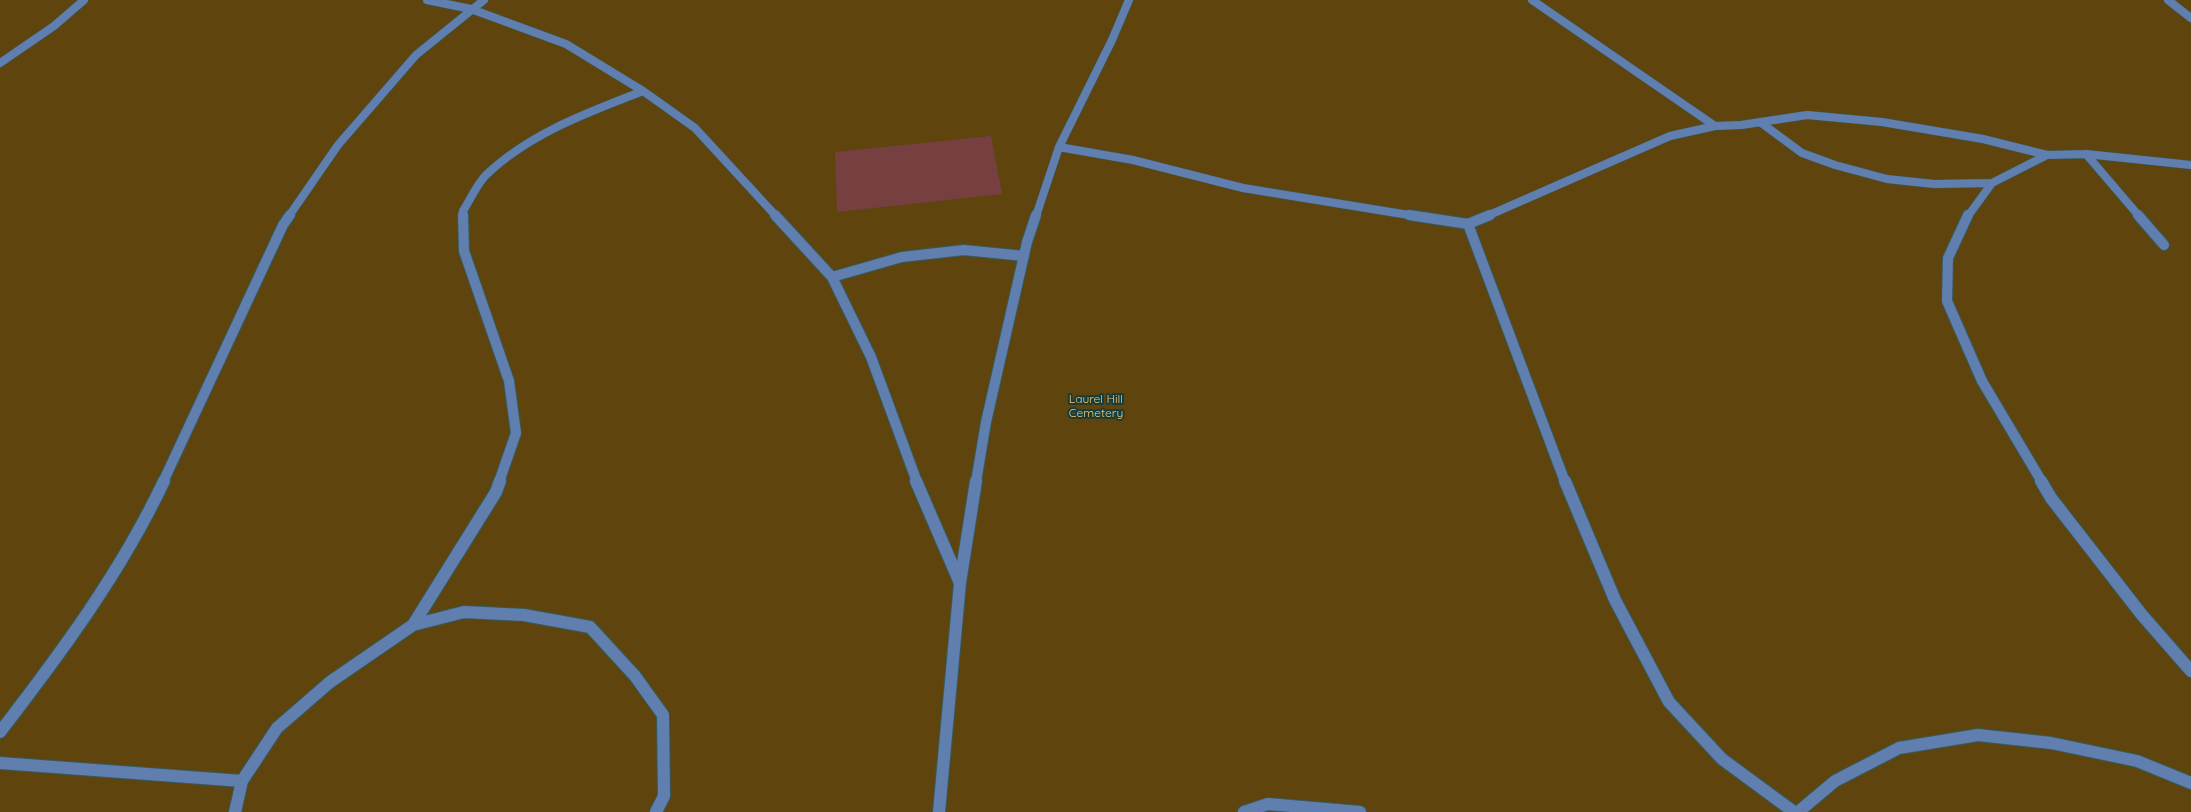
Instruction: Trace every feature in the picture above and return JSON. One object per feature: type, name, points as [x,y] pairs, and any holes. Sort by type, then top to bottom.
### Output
[{"type":"lane","points":[[0,63],[39,37],[72,12],[84,0]]},
{"type":"lane","points":[[428,0],[471,9],[566,44],[643,91],[695,128],[832,277],[870,357],[921,494],[960,583]]},
{"type":"lane","points":[[0,732],[62,652],[146,519],[283,225],[343,139],[416,55],[484,0]]},
{"type":"lane","points":[[939,812],[960,583],[986,422],[1024,256],[1059,147],[1112,40],[1129,0]]},
{"type":"lane","points":[[1532,0],[1716,126]]},
{"type":"lane","points":[[2168,0],[2191,18]]},
{"type":"lane","points":[[413,626],[496,492],[516,433],[509,381],[464,251],[463,211],[485,176],[523,146],[556,126],[643,91]]},
{"type":"lane","points":[[1059,147],[1133,160],[1243,188],[1468,224],[1670,136],[1716,126],[1760,122],[1807,115],[1882,122],[1984,139],[2047,156],[2086,154],[2191,165]]},
{"type":"lane","points":[[1760,122],[1802,153],[1842,167],[1886,179],[1934,184],[1992,183],[2047,156]]},
{"type":"lane","points":[[2086,154],[2164,245]]},
{"type":"lane","points":[[1992,183],[1966,219],[1948,258],[1947,301],[1982,381],[2051,498],[2142,615],[2191,671]]},
{"type":"lane","points":[[1468,224],[1570,495],[1615,600],[1669,702],[1722,759],[1794,812]]},
{"type":"lane","points":[[832,277],[902,257],[964,250],[1024,256]]},
{"type":"lane","points":[[235,812],[242,781],[277,728],[330,682],[413,626],[464,612],[524,615],[590,627],[635,676],[663,715],[664,796],[656,812]]},
{"type":"lane","points":[[1798,812],[1835,781],[1899,748],[1978,735],[2051,743],[2137,761],[2191,783]]},
{"type":"lane","points":[[0,763],[242,781]]},
{"type":"lane","points":[[1244,812],[1268,804],[1360,812]]},
{"type":"green space","name":"Laurel Hill Cemetery","points":[[0,0],[2191,0],[2191,812],[0,812]]},
{"type":"building","points":[[991,136],[1002,194],[837,212],[835,152]]}]
